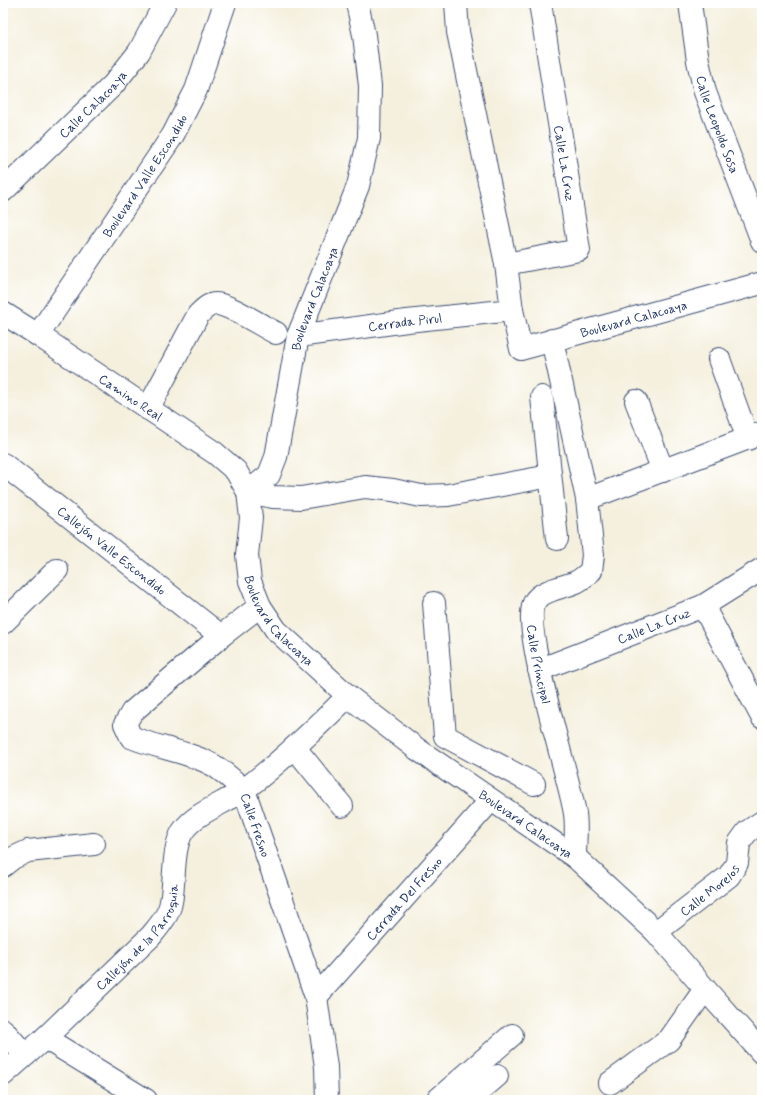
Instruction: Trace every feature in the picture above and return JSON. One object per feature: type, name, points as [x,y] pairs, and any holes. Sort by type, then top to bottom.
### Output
[{"type":"street","name":"Calle Calacoaya","points":[[3,191],[113,85],[139,52],[164,3]]},
{"type":"street","name":"Boulevard Valle Escondido","points":[[38,335],[173,135],[196,90],[225,3]]},
{"type":"street","name":"Boulevard Calacoaya","points":[[357,3],[364,35],[370,86],[368,138],[358,186],[298,336],[276,457],[269,475],[248,492],[251,518],[247,555],[250,581],[260,606],[276,630],[348,696],[417,749],[575,857],[656,932],[762,1053]]},
{"type":"street","name":"Boulevard Calacoaya","points":[[456,3],[458,32],[461,48],[506,264],[512,310],[521,349],[762,283]]},
{"type":"street","name":"Calle La Cruz","points":[[506,264],[579,250],[540,3]]},
{"type":"street","name":"Calle Leopoldo Sosa","points":[[690,3],[698,61],[705,92],[762,242]]},
{"type":"street","points":[[148,409],[198,315],[206,307],[216,304],[227,307],[276,333]]},
{"type":"street","name":"Cerrada Pirul","points":[[298,336],[407,321],[512,310]]},
{"type":"street","name":"Camino Real","points":[[3,313],[215,453],[236,472],[248,492]]},
{"type":"street","name":"Calle Principal","points":[[552,340],[587,499],[593,555],[591,572],[578,582],[548,591],[535,601],[531,617],[538,670],[570,787],[575,816],[575,857]]},
{"type":"street","points":[[587,499],[755,436],[719,359]]},
{"type":"street","points":[[542,397],[557,539]]},
{"type":"street","points":[[636,401],[662,471]]},
{"type":"street","name":"Callejón Valle Escondido","points":[[3,464],[221,636]]},
{"type":"street","points":[[248,492],[273,497],[301,498],[365,487],[393,490],[422,496],[448,495],[550,476]]},
{"type":"street","name":"Calle La Cruz","points":[[538,670],[703,606],[762,569]]},
{"type":"street","points":[[3,623],[57,570]]},
{"type":"street","points":[[434,603],[445,736]]},
{"type":"street","name":"Calle Fresno","points":[[260,606],[221,636],[132,712],[125,724],[131,737],[145,743],[208,762],[223,771],[244,790],[316,997],[326,1068],[327,1100]]},
{"type":"street","points":[[703,606],[762,717]]},
{"type":"street","name":"Callejón de la Parroquia","points":[[3,1074],[45,1038],[151,936],[164,921],[171,904],[177,844],[182,832],[193,820],[244,790],[295,748],[348,696]]},
{"type":"street","points":[[417,749],[445,736]]},
{"type":"street","points":[[445,736],[534,784]]},
{"type":"street","points":[[295,748],[342,806]]},
{"type":"street","name":"Cerrada Del Fresno","points":[[316,997],[491,800]]},
{"type":"street","name":"Calle Morelos","points":[[656,932],[729,876],[737,863],[739,843],[748,832],[762,822]]},
{"type":"street","points":[[3,866],[13,858],[28,851],[94,844]]},
{"type":"street","points":[[610,1083],[669,1040],[705,989]]},
{"type":"street","points":[[3,1030],[25,1055]]},
{"type":"street","points":[[437,1100],[512,1035]]},
{"type":"street","points":[[45,1038],[146,1100]]},
{"type":"street","points":[[468,1100],[497,1076]]}]
